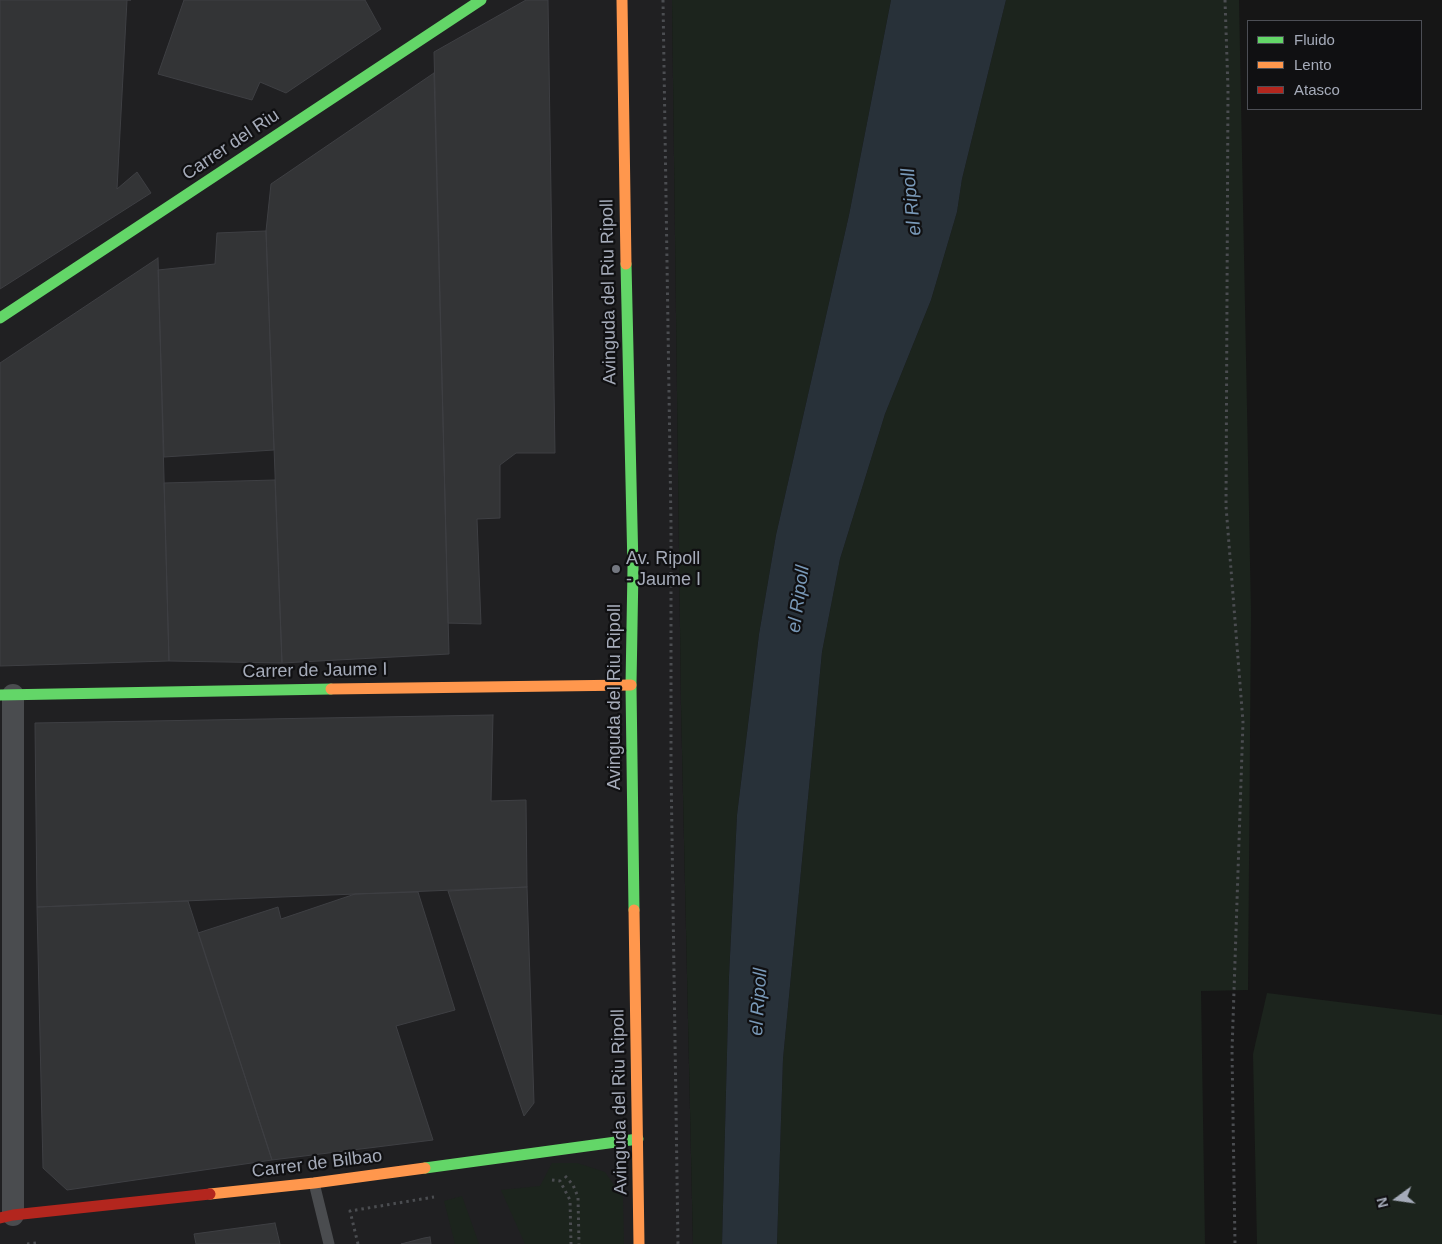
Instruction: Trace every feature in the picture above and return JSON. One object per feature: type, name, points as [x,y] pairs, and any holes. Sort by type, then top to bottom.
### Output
[{"type":"street","name":"Carrer del Riu","points":[[0,318],[481,0]]},
{"type":"street","name":"Avinguda del Riu Ripoll","points":[[622,0],[633,568],[631,685],[639,1244]]},
{"type":"street","name":"Carrer de Jaume I","points":[[6,695],[516,685],[631,685]]},
{"type":"street","points":[[6,695],[7,1216]]},
{"type":"street","name":"Carrer de Bilbao","points":[[7,1216],[314,1183],[638,1139]]},
{"type":"lane","points":[[314,1183],[329,1244]]},
{"type":"path","points":[[663,0],[671,534],[671,768],[678,1244]]},
{"type":"path","points":[[1225,0],[1228,89],[1226,506],[1243,722],[1232,1051],[1235,1244]]},
{"type":"path","points":[[544,1180],[560,1181],[570,1200],[570,1244]]},
{"type":"path","points":[[358,1244],[350,1211],[438,1196]]},
{"type":"shaded area","points":[[0,0],[672,0],[681,705],[693,1244],[0,1244]]},
{"type":"shaded area","points":[[672,0],[891,0],[849,215],[776,535],[759,634],[737,815],[729,976],[722,1244],[693,1244],[681,705]]},
{"type":"shaded area","points":[[1006,0],[1239,0],[1251,613],[1248,990],[1201,991],[1205,1244],[777,1244],[783,1059],[822,652],[840,559],[885,414],[931,300],[957,212],[962,179]]},
{"type":"shaded area","points":[[1267,993],[1442,1015],[1442,1244],[1257,1244],[1253,1054]]},
{"type":"shaded area","points":[[552,1163],[577,1163],[605,1172],[623,1198],[624,1244],[525,1244],[501,1190],[540,1186]]},
{"type":"shaded area","points":[[462,1196],[479,1244],[455,1244],[444,1201]]},
{"type":"water","name":"el Ripoll","points":[[891,0],[1006,0],[962,179],[957,212],[931,300],[885,414],[840,559],[822,652],[783,1059],[777,1244],[722,1244],[729,976],[737,815],[759,634],[776,535],[849,215]]},
{"type":"building","points":[[0,0],[127,0],[117,189],[137,172],[151,193],[0,289]]},
{"type":"building","points":[[184,0],[365,0],[381,29],[286,93],[260,82],[252,100],[158,74]]},
{"type":"building","points":[[526,0],[548,0],[555,453],[516,453],[500,465],[500,518],[477,519],[481,624],[448,623],[434,52]]},
{"type":"building","points":[[434,73],[449,654],[282,663],[266,231],[271,184]]},
{"type":"building","points":[[266,231],[274,450],[164,457],[158,270],[215,264],[217,233]]},
{"type":"building","points":[[158,258],[169,661],[0,666],[0,363]]},
{"type":"building","points":[[275,480],[282,663],[169,661],[164,483]]},
{"type":"building","points":[[493,715],[491,801],[526,800],[527,887],[37,907],[35,723]]},
{"type":"building","points":[[527,887],[534,1103],[524,1116],[448,891]]},
{"type":"building","points":[[418,892],[455,1010],[396,1026],[433,1140],[272,1160],[198,933],[278,907],[281,919],[355,894]]},
{"type":"building","points":[[188,901],[272,1160],[67,1190],[43,1168],[37,907]]},
{"type":"building","points":[[275,1223],[280,1244],[196,1244],[194,1234]]},
{"type":"building","points":[[430,1237],[431,1244],[401,1244],[424,1238]]},
{"type":"traffic: fast","points":[[0,318],[481,0]]},
{"type":"traffic: fast","points":[[626,264],[633,568],[631,685],[634,910]]},
{"type":"traffic: fast","points":[[0,695],[331,689]]},
{"type":"traffic: fast","points":[[425,1168],[638,1139]]},
{"type":"traffic: slow","points":[[622,0],[626,264]]},
{"type":"traffic: slow","points":[[331,689],[631,685]]},
{"type":"traffic: slow","points":[[634,910],[639,1244]]},
{"type":"traffic: slow","points":[[210,1194],[314,1183],[425,1168]]},
{"type":"traffic: jam","points":[[0,1218],[13,1215],[210,1194]]},
{"type":"place","name":"Av. Ripoll - Jaume I","points":[[616,569]]}]
